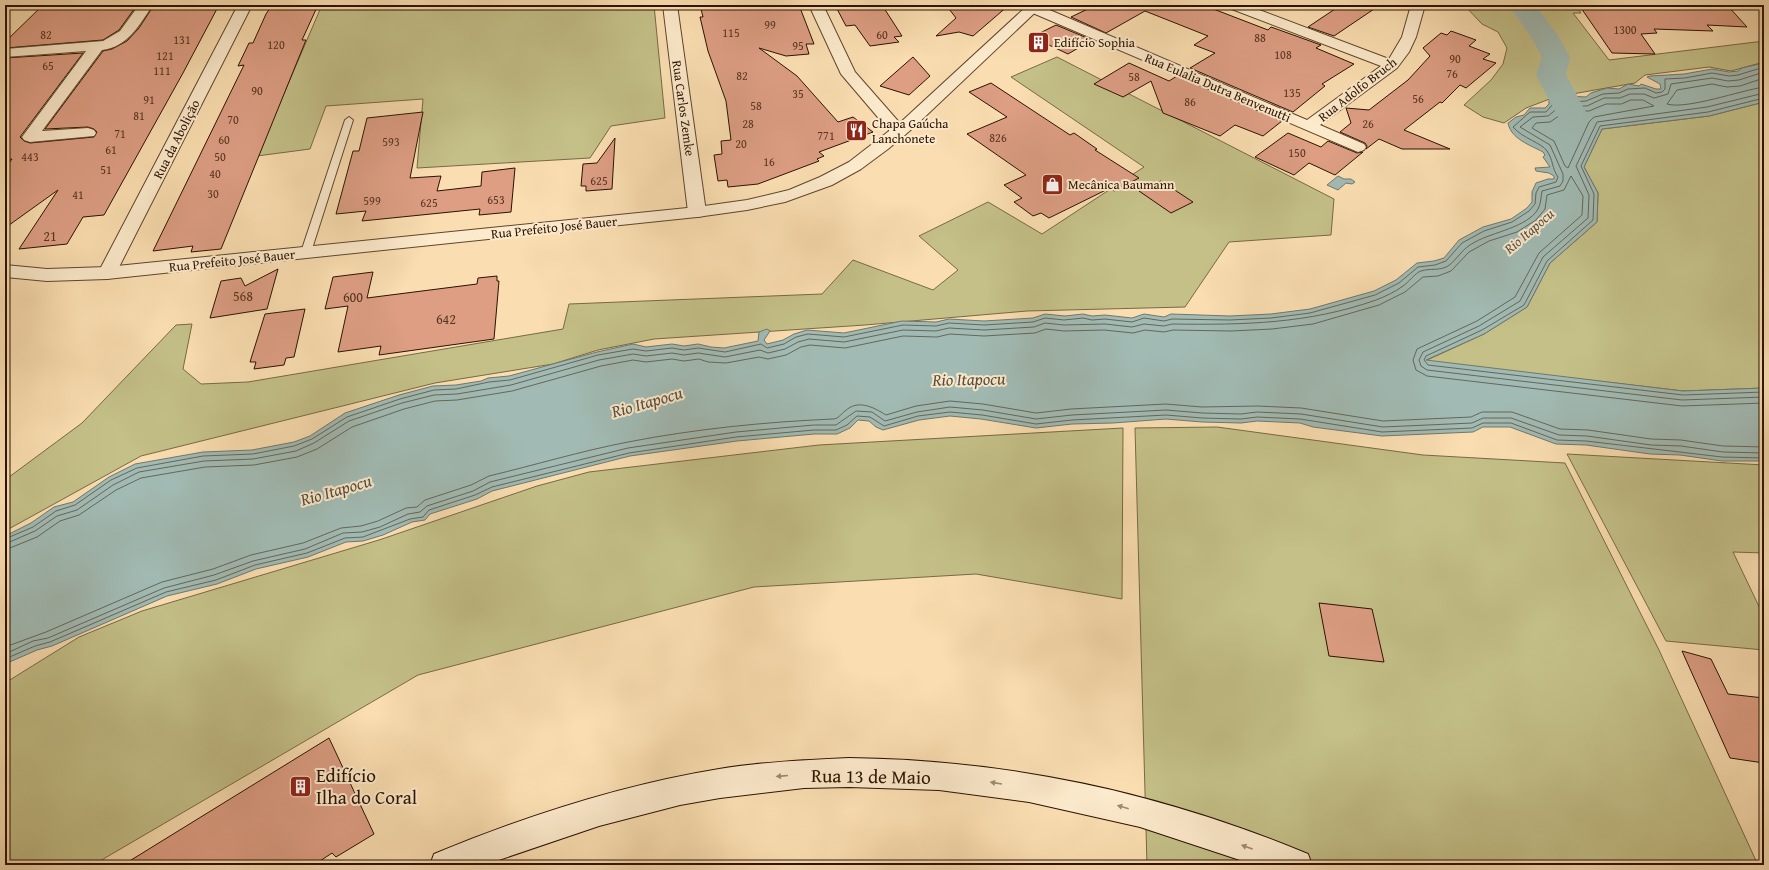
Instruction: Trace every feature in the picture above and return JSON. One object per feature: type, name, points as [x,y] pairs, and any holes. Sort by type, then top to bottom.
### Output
[{"type":"street","points":[[5,53],[97,46],[114,43],[124,37],[146,5]]},
{"type":"street","name":"Rua da Abolição","points":[[107,273],[245,5]]},
{"type":"street","name":"Rua Carlos Zemke","points":[[670,5],[697,212]]},
{"type":"street","points":[[816,5],[848,74],[899,132]]},
{"type":"street","points":[[1234,5],[1392,65]]},
{"type":"street","name":"Rua Adolfo Bruch","points":[[1309,126],[1392,65],[1406,45],[1418,5]]},
{"type":"street","name":"Rua Prefeito José Bauer","points":[[5,271],[47,275],[107,273],[697,212],[760,203],[821,184],[863,161],[899,132],[1034,6]]},
{"type":"street","name":"Rua Eulalia Dutra Benvenutti","points":[[1034,6],[1358,147]]},
{"type":"street","points":[[88,133],[30,137],[97,46]]},
{"type":"street","name":"Rua 13 de Maio","points":[[445,865],[549,827],[653,798],[757,778],[793,775],[868,773],[991,782],[1105,803],[1209,833],[1297,865]]},
{"type":"lane","points":[[306,252],[349,120]]},
{"type":"shaded area","points":[[322,5],[654,5],[665,118],[611,126],[590,158],[417,168],[423,99],[326,106],[310,149],[257,156]]},
{"type":"shaded area","points":[[1464,5],[1576,5],[1581,13],[1573,13],[1609,60],[1764,41],[1764,62],[1731,71],[1709,67],[1645,75],[1635,83],[1555,97],[1526,108],[1504,123],[1483,117],[1464,105],[1491,80],[1503,64],[1507,48],[1498,32],[1482,24]]},
{"type":"shaded area","points":[[1057,57],[1334,199],[1331,235],[1229,242],[1185,307],[1027,311],[865,325],[654,339],[598,350],[553,364],[435,383],[141,456],[5,531],[5,480],[82,423],[176,325],[192,324],[183,369],[201,384],[248,382],[563,329],[569,304],[822,294],[853,260],[933,290],[958,270],[919,236],[988,202],[1042,234],[1144,167],[1011,77]]},
{"type":"shaded area","points":[[1764,102],[1764,388],[1683,391],[1425,361],[1484,334],[1527,307],[1550,263],[1597,222],[1598,193],[1584,167],[1602,129],[1709,116]]},
{"type":"shaded area","points":[[1217,427],[1423,455],[1565,463],[1659,650],[1758,865],[1147,865],[1135,428]]},
{"type":"shaded area","points":[[1123,428],[1122,599],[976,574],[754,587],[418,675],[93,865],[5,865],[5,683],[79,637],[142,611],[379,540],[537,486],[589,472],[819,445]]},
{"type":"shaded area","points":[[1567,454],[1764,465],[1764,553],[1733,552],[1764,617],[1764,650],[1666,641]]},
{"type":"water","name":"Rio Itapocu","points":[[1764,63],[1764,102],[1709,116],[1602,129],[1584,167],[1598,193],[1597,222],[1550,263],[1527,307],[1484,334],[1426,360],[1683,391],[1764,388],[1764,461],[1722,461],[1680,455],[1650,454],[1586,445],[1556,444],[1510,427],[1483,427],[1473,432],[1382,436],[1313,427],[1300,423],[1257,421],[1241,423],[1166,419],[1072,424],[1036,428],[981,419],[950,416],[919,420],[883,430],[876,427],[869,421],[858,420],[850,428],[837,434],[814,434],[737,441],[630,456],[492,491],[477,499],[430,514],[425,520],[412,522],[383,535],[363,541],[346,542],[308,557],[256,569],[217,584],[167,596],[52,646],[37,650],[5,664],[5,536],[31,523],[54,507],[73,502],[109,477],[135,464],[203,452],[252,450],[294,442],[310,436],[345,413],[399,395],[433,386],[456,385],[481,381],[488,378],[509,376],[597,352],[633,344],[646,347],[672,344],[684,346],[698,344],[724,348],[758,341],[759,332],[767,329],[770,331],[764,340],[767,344],[783,340],[794,334],[807,330],[844,333],[902,321],[936,322],[949,319],[984,321],[1033,318],[1045,314],[1065,316],[1083,314],[1092,316],[1105,315],[1132,318],[1144,314],[1164,317],[1171,314],[1230,316],[1271,314],[1310,309],[1374,291],[1396,280],[1417,263],[1444,258],[1459,240],[1483,227],[1511,219],[1527,208],[1532,202],[1532,192],[1536,183],[1548,179],[1554,179],[1554,176],[1549,173],[1536,171],[1535,168],[1550,167],[1543,157],[1545,155],[1543,152],[1522,141],[1510,129],[1508,123],[1516,117],[1524,115],[1530,108],[1545,108],[1549,104],[1549,99],[1566,96],[1586,97],[1591,93],[1607,88],[1619,89],[1628,84],[1639,86],[1641,84],[1656,89],[1661,89],[1660,84],[1647,77],[1650,76],[1684,74],[1712,69],[1729,72],[1738,71],[1742,68]]},
{"type":"water","points":[[1338,176],[1344,179],[1351,179],[1355,182],[1352,184],[1346,183],[1338,190],[1327,185]]},
{"type":"building","points":[[43,5],[137,5],[119,30],[103,40],[5,48],[5,42]]},
{"type":"building","points":[[154,5],[219,5],[104,215],[83,217],[67,244],[19,249],[58,190],[5,228],[5,169],[12,159],[5,160],[5,58],[83,53],[20,137],[24,141],[30,143],[94,137],[97,132],[88,127],[45,129],[103,51],[112,49],[127,41],[139,28]]},
{"type":"building","points":[[272,5],[318,5],[302,40],[306,40],[221,249],[191,252],[193,246],[153,251],[244,65],[238,66],[249,43],[253,43],[266,14]]},
{"type":"building","points":[[700,5],[799,5],[814,44],[806,44],[809,54],[786,56],[759,48],[797,76],[838,122],[853,117],[873,132],[819,152],[824,156],[817,159],[819,161],[758,184],[728,187],[727,180],[718,181],[714,155],[722,154],[721,141],[731,140],[726,101],[708,51],[700,17],[703,17]]},
{"type":"building","points":[[835,5],[882,5],[902,36],[894,37],[899,42],[870,46],[855,25],[846,26]]},
{"type":"building","points":[[946,5],[1009,5],[973,36],[959,32],[936,36],[956,18]]},
{"type":"building","points":[[1096,5],[1203,5],[1268,30],[1271,27],[1321,45],[1316,48],[1354,64],[1322,84],[1325,86],[1293,112],[1190,68],[1215,53],[1194,45],[1208,36],[1145,11],[1106,33],[1071,17]]},
{"type":"building","points":[[1341,5],[1380,5],[1334,36],[1308,27]]},
{"type":"building","points":[[1579,5],[1727,5],[1747,27],[1707,25],[1713,31],[1654,29],[1657,33],[1641,34],[1655,54],[1612,53]]},
{"type":"building","points":[[1056,25],[1092,40],[1068,54],[1032,37]]},
{"type":"building","points":[[1451,31],[1476,40],[1469,46],[1490,54],[1483,59],[1496,63],[1466,88],[1460,85],[1442,103],[1440,102],[1404,130],[1450,149],[1402,149],[1379,139],[1366,149],[1367,146],[1365,143],[1340,132],[1351,123],[1346,108],[1369,110],[1408,80],[1430,56],[1423,48],[1441,33],[1447,35]]},
{"type":"building","points":[[913,57],[930,76],[909,95],[880,86]]},
{"type":"building","points":[[1129,63],[1169,81],[1177,76],[1282,121],[1263,136],[1235,125],[1220,136],[1163,113],[1151,81],[1123,97],[1094,84]]},
{"type":"building","points":[[991,83],[1070,135],[1074,133],[1097,149],[1095,150],[1139,178],[1114,191],[1110,188],[1049,218],[1041,213],[1033,216],[1014,202],[1022,198],[1004,185],[1026,175],[967,134],[1007,117],[969,92]]},
{"type":"building","points":[[423,112],[410,178],[441,176],[437,191],[481,186],[482,172],[515,168],[511,212],[479,215],[480,209],[362,221],[366,211],[336,214],[353,151],[359,151],[367,118]]},
{"type":"building","points":[[1288,133],[1321,147],[1328,141],[1357,153],[1363,152],[1335,175],[1309,163],[1294,175],[1255,157]]},
{"type":"building","points":[[615,138],[612,189],[586,191],[586,186],[581,186],[583,164],[597,163]]},
{"type":"building","points":[[1161,181],[1193,202],[1171,213],[1139,191]]},
{"type":"building","points":[[278,269],[267,309],[210,318],[221,281],[241,278],[245,286]]},
{"type":"building","points":[[373,272],[367,298],[477,284],[478,278],[497,276],[497,281],[499,281],[494,339],[379,355],[381,346],[338,352],[348,306],[325,309],[333,277]]},
{"type":"building","points":[[305,309],[294,357],[286,358],[284,365],[254,369],[256,362],[250,362],[265,314]]},
{"type":"building","points":[[1319,603],[1372,609],[1384,662],[1329,656]]},
{"type":"building","points":[[1682,651],[1711,659],[1728,694],[1764,698],[1764,763],[1730,758]]},
{"type":"building","name":"Edifício Ilha do Coral","points":[[329,738],[374,834],[336,857],[332,853],[314,865],[123,865]]},
{"type":"waterway","points":[[1521,5],[1543,34],[1556,57],[1551,75],[1570,112]]},
{"type":"place","name":"Edifício Sophia","points":[[1039,42]]},
{"type":"place","name":"Chapa Gaúcha Lanchonete","points":[[856,130]]},
{"type":"place","name":"Mecânica Baumann","points":[[1053,184]]},
{"type":"place","name":"Edifício Ilha do Coral","points":[[301,786]]}]
